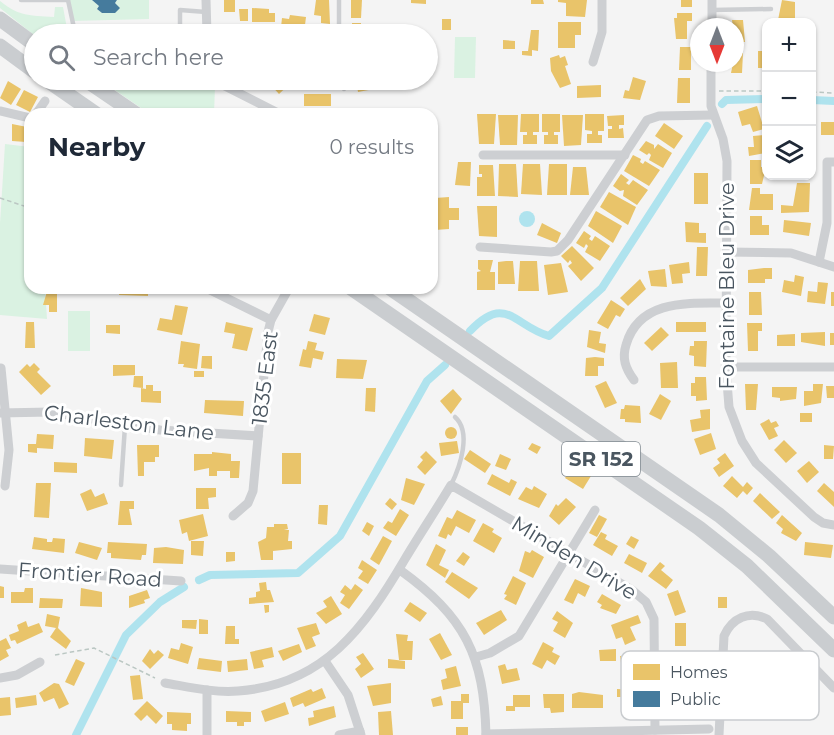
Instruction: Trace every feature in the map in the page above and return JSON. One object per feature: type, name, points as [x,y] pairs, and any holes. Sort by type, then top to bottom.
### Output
[{"type":"main road","points":[[0,19],[24,37]]},
{"type":"main road","points":[[0,46],[24,64]]},
{"type":"main road","points":[[61,90],[87,108]]},
{"type":"main road","points":[[101,90],[127,108]]},
{"type":"main road","name":"SR 152","points":[[360,294],[699,528],[747,566],[834,650]]},
{"type":"main road","name":"SR 152","points":[[399,294],[719,515],[776,562],[834,617]]},
{"type":"street","points":[[206,0],[207,24]]},
{"type":"street","points":[[593,62],[602,32],[602,0]]},
{"type":"street","name":"Fontaine Bleu Drive","points":[[711,72],[713,115],[726,150],[726,367],[729,406],[742,441],[773,481],[814,517],[823,523],[834,525]]},
{"type":"street","points":[[233,90],[268,108]]},
{"type":"street","points":[[40,108],[45,100]]},
{"type":"street","points":[[0,111],[24,117]]},
{"type":"street","points":[[480,247],[544,253],[557,251],[568,240],[651,118],[713,115]]},
{"type":"street","points":[[483,155],[625,155]]},
{"type":"street","points":[[819,262],[827,223],[827,162],[834,162]]},
{"type":"street","points":[[727,252],[786,253],[834,267]]},
{"type":"street","points":[[218,294],[271,320]]},
{"type":"street","name":"1835 East","points":[[233,516],[245,506],[253,491],[264,358],[271,320],[286,294]]},
{"type":"street","points":[[634,380],[624,363],[624,352],[632,331],[647,315],[676,303],[726,303]]},
{"type":"street","points":[[726,367],[834,367]]},
{"type":"street","points":[[1,368],[3,412],[9,458],[5,486]]},
{"type":"street","name":"Charleston Lane","points":[[3,412],[50,412],[125,426],[178,432],[258,436]]},
{"type":"street","points":[[165,683],[236,692],[271,687],[306,673],[325,661],[364,622],[400,570],[451,485]]},
{"type":"street","name":"Minden Drive","points":[[451,485],[632,590],[650,608],[655,625],[655,651]]},
{"type":"street","points":[[476,657],[490,653],[519,636],[595,510]]},
{"type":"street","name":"Frontier Road","points":[[0,569],[181,581]]},
{"type":"street","points":[[400,570],[431,592],[446,608],[476,657],[484,696],[486,735],[709,729]]},
{"type":"street","points":[[723,651],[724,636],[733,622],[747,615],[763,617],[800,651]]},
{"type":"street","points":[[325,661],[348,695],[360,733],[339,735]]},
{"type":"street","points":[[0,678],[13,677],[40,662]]},
{"type":"street","points":[[819,672],[834,688]]},
{"type":"street","points":[[207,690],[207,735]]},
{"type":"street","name":"Minden Drive","points":[[655,720],[655,730]]},
{"type":"street","points":[[719,735],[720,720]]},
{"type":"lane","points":[[21,0],[68,0],[73,24]]},
{"type":"lane","points":[[339,0],[339,24]]},
{"type":"lane","points":[[712,5],[771,9]]},
{"type":"lane","points":[[180,24],[180,10],[206,12]]},
{"type":"lane","points":[[451,485],[456,475],[464,435],[460,422],[455,417]]},
{"type":"lane","points":[[121,484],[125,426]]},
{"type":"path","points":[[717,91],[762,91]]},
{"type":"path","points":[[816,92],[834,93]]},
{"type":"path","points":[[0,198],[24,206]]},
{"type":"path","points":[[55,655],[94,648],[155,678]]},
{"type":"green space","points":[[68,0],[92,0],[99,6],[97,9],[102,13],[119,8],[115,3],[117,0],[149,0],[149,19],[73,21]]},
{"type":"green space","points":[[0,1],[19,13],[54,17],[55,7],[63,7],[66,24],[24,24],[24,27],[0,8]]},
{"type":"green space","points":[[455,37],[476,37],[475,78],[454,78]]},
{"type":"green space","points":[[115,90],[215,90],[214,108],[141,108]]},
{"type":"green space","points":[[5,144],[24,146],[24,294],[45,294],[47,319],[0,315],[0,223]]},
{"type":"green space","points":[[68,311],[90,311],[90,351],[68,351]]},
{"type":"water","points":[[527,211],[535,219],[527,227],[519,219]]},
{"type":"building: Homes","points":[[224,0],[235,0],[235,12],[224,12]]},
{"type":"building: Homes","points":[[316,0],[329,0],[330,24],[321,23],[321,16],[314,15]]},
{"type":"building: Homes","points":[[351,0],[362,0],[361,18],[351,18]]},
{"type":"building: Homes","points":[[411,0],[426,0],[426,4],[411,3]]},
{"type":"building: Homes","points":[[531,0],[543,0],[544,4],[531,4]]},
{"type":"building: Homes","points":[[558,0],[587,0],[585,17],[566,16],[566,3],[558,2]]},
{"type":"building: Homes","points":[[681,0],[692,0],[692,7],[681,7]]},
{"type":"building: Homes","points":[[782,0],[795,2],[795,18],[778,18]]},
{"type":"building: Homes","points":[[252,8],[269,9],[269,13],[275,13],[275,22],[252,22]]},
{"type":"building: Homes","points":[[239,9],[248,9],[248,21],[240,21]]},
{"type":"building: Homes","points":[[677,13],[692,13],[692,18],[687,21],[687,39],[676,39],[674,18],[677,18]]},
{"type":"building: Homes","points":[[290,15],[306,17],[305,24],[281,24],[282,18],[289,19]]},
{"type":"building: Homes","points":[[442,19],[451,19],[451,30],[442,30]]},
{"type":"building: Homes","points":[[558,22],[581,22],[581,35],[575,35],[575,48],[558,48]]},
{"type":"building: Homes","points":[[531,30],[539,30],[538,51],[532,50],[532,56],[522,55],[522,51],[528,51]]},
{"type":"building: Homes","points":[[503,40],[515,41],[515,49],[503,49]]},
{"type":"building: Homes","points":[[680,47],[690,47],[690,70],[679,70]]},
{"type":"building: Homes","points":[[758,51],[762,51],[762,68],[758,68]]},
{"type":"building: Homes","points":[[559,55],[560,58],[565,56],[568,65],[565,66],[571,84],[560,88],[551,71],[550,58]]},
{"type":"building: Homes","points":[[633,77],[646,81],[640,100],[623,98],[625,90],[629,91]]},
{"type":"building: Homes","points":[[678,78],[690,78],[690,103],[677,103]]},
{"type":"building: Homes","points":[[8,81],[21,89],[11,105],[0,98]]},
{"type":"building: Homes","points":[[601,85],[601,97],[577,98],[577,86]]},
{"type":"building: Homes","points":[[24,90],[38,97],[32,108],[24,109],[16,105]]},
{"type":"building: Homes","points":[[304,94],[331,94],[331,106],[304,106]]},
{"type":"building: Homes","points":[[757,106],[762,130],[753,132],[750,124],[742,126],[738,112]]},
{"type":"building: Homes","points":[[477,114],[496,114],[494,144],[479,144]]},
{"type":"building: Homes","points":[[521,114],[539,114],[539,132],[533,132],[533,135],[537,135],[537,144],[523,144],[523,135],[527,135],[527,132],[520,132]]},
{"type":"building: Homes","points":[[542,114],[560,114],[560,132],[554,132],[554,135],[558,135],[558,144],[544,144],[544,135],[548,135],[548,132],[542,132]]},
{"type":"building: Homes","points":[[585,114],[604,114],[604,131],[598,131],[598,135],[602,135],[602,143],[587,143],[587,134],[592,134],[592,131],[585,130]]},
{"type":"building: Homes","points":[[498,115],[518,115],[517,145],[500,145]]},
{"type":"building: Homes","points":[[562,115],[583,115],[581,145],[564,146]]},
{"type":"building: Homes","points":[[624,115],[624,125],[619,125],[619,129],[623,128],[624,138],[608,138],[608,129],[612,129],[612,126],[608,126],[607,116]]},
{"type":"building: Homes","points":[[821,122],[834,122],[834,135],[821,135]]},
{"type":"building: Homes","points":[[664,123],[683,136],[674,149],[655,136]]},
{"type":"building: Homes","points":[[12,124],[24,126],[24,142],[12,141]]},
{"type":"building: Homes","points":[[762,135],[762,154],[749,156],[748,147],[754,147],[753,136]]},
{"type":"building: Homes","points":[[646,141],[654,145],[654,149],[658,144],[672,153],[663,168],[649,160],[651,155],[649,153],[647,155],[639,150]]},
{"type":"building: Homes","points":[[633,155],[641,159],[640,162],[643,164],[645,161],[660,170],[649,186],[624,171]]},
{"type":"building: Homes","points":[[750,160],[761,160],[762,184],[750,184]]},
{"type":"building: Homes","points":[[458,162],[471,162],[470,186],[455,185]]},
{"type":"building: Homes","points":[[499,164],[516,164],[518,197],[498,196]]},
{"type":"building: Homes","points":[[523,164],[540,164],[542,195],[521,194]]},
{"type":"building: Homes","points":[[549,164],[567,164],[567,195],[547,195]]},
{"type":"building: Homes","points":[[479,165],[493,165],[495,196],[477,196],[477,177],[482,177],[482,174],[479,174]]},
{"type":"building: Homes","points":[[573,167],[586,167],[589,195],[570,195]]},
{"type":"building: Homes","points":[[694,173],[708,173],[708,204],[694,204]]},
{"type":"building: Homes","points":[[621,174],[629,180],[626,183],[629,185],[633,180],[648,190],[637,205],[623,196],[624,190],[620,191],[613,186]]},
{"type":"building: Homes","points":[[797,183],[810,183],[809,212],[781,213],[781,205],[793,206]]},
{"type":"building: Homes","points":[[752,188],[760,188],[760,194],[773,194],[773,210],[749,210]]},
{"type":"building: Homes","points":[[609,192],[636,207],[628,225],[600,207]]},
{"type":"building: Homes","points":[[449,197],[449,208],[459,208],[459,220],[449,220],[449,229],[438,230],[438,198]]},
{"type":"building: Homes","points":[[477,206],[497,206],[497,237],[479,236]]},
{"type":"building: Homes","points":[[596,211],[622,226],[613,243],[588,226]]},
{"type":"building: Homes","points":[[750,216],[762,216],[762,225],[769,225],[769,235],[750,235]]},
{"type":"building: Homes","points":[[784,220],[811,223],[809,236],[783,232]]},
{"type":"building: Homes","points":[[685,222],[699,223],[699,233],[706,233],[706,243],[686,242]]},
{"type":"building: Homes","points":[[542,223],[561,233],[557,243],[537,235]]},
{"type":"building: Homes","points":[[584,231],[591,236],[589,239],[592,241],[595,236],[610,246],[600,261],[585,252],[588,246],[586,244],[584,248],[576,243]]},
{"type":"building: Homes","points":[[572,246],[594,268],[581,281],[568,266],[572,263],[570,260],[568,263],[561,256]]},
{"type":"building: Homes","points":[[697,247],[708,247],[707,276],[696,276]]},
{"type":"building: Homes","points":[[478,260],[493,260],[490,272],[495,272],[495,290],[477,290],[477,272],[481,271],[478,269]]},
{"type":"building: Homes","points":[[513,261],[515,284],[498,284],[498,262]]},
{"type":"building: Homes","points":[[520,261],[537,261],[539,291],[518,291]]},
{"type":"building: Homes","points":[[689,262],[690,273],[682,274],[683,283],[672,284],[669,265]]},
{"type":"building: Homes","points":[[561,263],[568,292],[548,295],[544,265]]},
{"type":"building: Homes","points":[[772,268],[772,279],[765,279],[765,283],[748,283],[748,270]]},
{"type":"building: Homes","points":[[665,269],[667,287],[651,286],[648,271]]},
{"type":"building: Homes","points":[[795,275],[804,277],[801,296],[782,292],[784,280],[794,282]]},
{"type":"building: Homes","points":[[640,279],[646,289],[628,306],[620,298]]},
{"type":"building: Homes","points":[[818,282],[828,283],[825,304],[807,302],[808,291],[817,292]]},
{"type":"building: Homes","points":[[749,292],[761,292],[762,315],[749,315]]},
{"type":"building: Homes","points":[[831,292],[834,292],[834,306],[831,306]]},
{"type":"building: Homes","points":[[46,294],[57,294],[57,312],[49,312],[49,305],[43,305]]},
{"type":"building: Homes","points":[[148,294],[148,296],[119,295]]},
{"type":"building: Homes","points":[[611,300],[625,309],[620,317],[616,315],[608,329],[597,323]]},
{"type":"building: Homes","points":[[175,305],[188,307],[182,335],[157,330],[160,318],[172,320]]},
{"type":"building: Homes","points":[[314,314],[330,318],[325,335],[309,331]]},
{"type":"building: Homes","points":[[26,322],[34,322],[35,348],[25,348]]},
{"type":"building: Homes","points":[[226,322],[253,328],[247,351],[232,348],[235,334],[224,332]]},
{"type":"building: Homes","points":[[676,322],[706,322],[706,332],[676,332]]},
{"type":"building: Homes","points":[[747,323],[762,323],[762,331],[758,331],[758,351],[748,351]]},
{"type":"building: Homes","points":[[106,325],[120,325],[120,334],[106,333]]},
{"type":"building: Homes","points":[[661,327],[669,335],[652,351],[644,343]]},
{"type":"building: Homes","points":[[589,330],[601,332],[599,343],[606,344],[605,353],[587,347]]},
{"type":"building: Homes","points":[[825,332],[825,346],[801,342],[801,333]]},
{"type":"building: Homes","points":[[830,333],[834,333],[834,345],[830,345]]},
{"type":"building: Homes","points":[[795,334],[795,346],[777,346],[777,335]]},
{"type":"building: Homes","points":[[181,341],[200,344],[197,369],[178,364]]},
{"type":"building: Homes","points":[[308,341],[317,343],[315,350],[324,352],[322,360],[313,358],[311,368],[299,366],[303,349],[306,350]]},
{"type":"building: Homes","points":[[694,341],[707,341],[706,367],[694,366],[694,356],[689,355],[690,346],[694,346]]},
{"type":"building: Homes","points":[[202,356],[212,356],[212,369],[201,368]]},
{"type":"building: Homes","points":[[586,358],[604,358],[604,366],[598,366],[598,376],[585,376]]},
{"type":"building: Homes","points":[[337,359],[367,360],[363,379],[336,378]]},
{"type":"building: Homes","points":[[677,362],[678,388],[661,388],[660,363]]},
{"type":"building: Homes","points":[[34,363],[40,369],[37,372],[51,386],[41,395],[19,372],[27,364],[30,367]]},
{"type":"building: Homes","points":[[113,365],[135,365],[135,375],[113,376]]},
{"type":"building: Homes","points":[[194,371],[204,371],[204,377],[194,377]]},
{"type":"building: Homes","points":[[134,376],[143,376],[143,388],[133,387]]},
{"type":"building: Homes","points":[[695,377],[706,377],[707,400],[696,401],[696,396],[691,396],[691,383],[695,383]]},
{"type":"building: Homes","points":[[606,381],[617,403],[605,408],[595,386]]},
{"type":"building: Homes","points":[[745,384],[758,384],[756,410],[746,410]]},
{"type":"building: Homes","points":[[813,384],[823,384],[821,403],[804,406],[804,391],[813,391]]},
{"type":"building: Homes","points":[[146,385],[153,385],[153,391],[161,391],[161,403],[141,402],[141,388],[146,389]]},
{"type":"building: Homes","points":[[826,386],[834,386],[834,398],[827,398]]},
{"type":"building: Homes","points":[[772,387],[797,387],[796,399],[780,401],[780,398],[772,397]]},
{"type":"building: Homes","points":[[366,388],[376,388],[375,412],[365,411]]},
{"type":"building: Homes","points":[[453,389],[462,399],[451,414],[440,401]]},
{"type":"building: Homes","points":[[660,394],[671,401],[661,420],[649,414]]},
{"type":"building: Homes","points":[[205,400],[244,401],[243,416],[204,413]]},
{"type":"building: Homes","points":[[625,405],[640,406],[641,423],[625,422],[625,419],[620,419],[621,409],[624,409]]},
{"type":"building: Homes","points":[[710,409],[710,429],[692,432],[690,420],[701,418],[700,410]]},
{"type":"building: Homes","points":[[800,413],[812,413],[812,422],[800,422]]},
{"type":"building: Homes","points":[[769,419],[771,423],[776,421],[779,426],[774,428],[778,436],[769,440],[760,424]]},
{"type":"building: Homes","points":[[451,427],[457,433],[451,439],[445,433]]},
{"type":"building: Homes","points":[[711,433],[716,449],[700,455],[694,439]]},
{"type":"building: Homes","points":[[37,434],[54,435],[53,449],[37,448],[37,453],[28,452],[28,444],[36,444]]},
{"type":"building: Homes","points":[[85,438],[114,440],[112,459],[84,456]]},
{"type":"building: Homes","points":[[784,440],[797,453],[786,463],[774,450]]},
{"type":"building: Homes","points":[[457,441],[459,453],[441,456],[439,443]]},
{"type":"building: Homes","points":[[532,443],[541,447],[537,454],[528,449]]},
{"type":"building: Homes","points":[[137,445],[159,445],[159,457],[155,457],[155,462],[144,462],[144,476],[138,476]]},
{"type":"building: Homes","points":[[824,445],[834,446],[833,459],[824,459]]},
{"type":"building: Homes","points":[[470,450],[491,464],[485,473],[464,459]]},
{"type":"building: Homes","points":[[426,451],[437,462],[425,475],[417,467],[423,460],[420,457]]},
{"type":"building: Homes","points":[[212,452],[231,454],[231,461],[240,461],[239,478],[230,478],[230,471],[217,471],[217,476],[209,476],[209,468],[194,471],[194,454],[212,454]]},
{"type":"building: Homes","points":[[282,453],[301,453],[301,484],[282,484]]},
{"type":"building: Homes","points":[[725,453],[734,466],[719,477],[713,468],[720,463],[717,459]]},
{"type":"building: Homes","points":[[500,454],[511,459],[506,470],[495,466]]},
{"type":"building: Homes","points":[[809,461],[819,472],[807,483],[797,471]]},
{"type":"building: Homes","points":[[54,462],[77,463],[77,473],[54,472]]},
{"type":"building: Homes","points":[[573,465],[591,476],[583,489],[565,478]]},
{"type":"building: Homes","points":[[492,474],[509,483],[511,479],[517,482],[510,496],[487,484]]},
{"type":"building: Homes","points":[[732,476],[743,487],[747,482],[753,488],[747,495],[743,491],[737,498],[723,486]]},
{"type":"building: Homes","points":[[406,478],[425,484],[414,505],[401,500]]},
{"type":"building: Homes","points":[[36,483],[51,483],[49,518],[34,517]]},
{"type":"building: Homes","points":[[824,483],[834,492],[834,507],[817,491]]},
{"type":"building: Homes","points":[[534,486],[547,494],[539,508],[518,499],[526,487],[532,490]]},
{"type":"building: Homes","points":[[196,488],[216,488],[216,497],[208,498],[209,509],[196,509]]},
{"type":"building: Homes","points":[[91,489],[95,497],[104,493],[108,504],[87,511],[80,494]]},
{"type":"building: Homes","points":[[760,493],[780,512],[772,519],[753,501]]},
{"type":"building: Homes","points":[[390,498],[397,504],[392,510],[385,504]]},
{"type":"building: Homes","points":[[566,498],[576,507],[559,525],[549,516],[556,504],[558,506]]},
{"type":"building: Homes","points":[[120,501],[134,501],[134,509],[129,509],[132,525],[118,525]]},
{"type":"building: Homes","points":[[319,505],[328,505],[327,525],[318,524]]},
{"type":"building: Homes","points":[[400,509],[409,515],[396,536],[383,528],[388,521],[392,523]]},
{"type":"building: Homes","points":[[457,510],[476,520],[469,533],[456,526],[451,536],[448,534],[446,539],[438,536],[447,517],[452,519]]},
{"type":"building: Homes","points":[[203,514],[208,536],[189,541],[187,532],[182,534],[179,520]]},
{"type":"building: Homes","points":[[599,515],[607,519],[597,537],[589,533]]},
{"type":"building: Homes","points":[[782,515],[802,533],[796,541],[781,533],[783,529],[776,523]]},
{"type":"building: Homes","points":[[367,522],[374,526],[369,536],[362,531]]},
{"type":"building: Homes","points":[[483,523],[494,529],[492,532],[502,538],[494,553],[473,541]]},
{"type":"building: Homes","points":[[274,524],[287,524],[288,529],[284,530],[289,530],[288,541],[292,541],[292,549],[273,551],[273,560],[261,560],[258,542],[266,538],[267,527],[274,527]]},
{"type":"building: Homes","points":[[601,532],[607,535],[605,539],[618,546],[612,556],[593,545]]},
{"type":"building: Homes","points":[[383,536],[392,541],[379,565],[370,559]]},
{"type":"building: Homes","points":[[631,536],[639,540],[634,549],[626,544]]},
{"type":"building: Homes","points":[[34,537],[47,539],[47,542],[52,542],[53,538],[65,539],[64,553],[32,549]]},
{"type":"building: Homes","points":[[191,541],[204,541],[203,556],[191,555]]},
{"type":"building: Homes","points":[[79,542],[102,548],[97,560],[75,553]]},
{"type":"building: Homes","points":[[108,542],[147,544],[146,555],[142,555],[141,560],[111,558],[111,553],[107,553]]},
{"type":"building: Homes","points":[[805,542],[833,545],[831,558],[804,555]]},
{"type":"building: Homes","points":[[436,544],[446,550],[439,565],[449,570],[445,578],[426,565]]},
{"type":"building: Homes","points":[[154,548],[184,550],[183,564],[153,563]]},
{"type":"building: Homes","points":[[532,550],[544,557],[533,578],[519,571],[525,551],[530,553]]},
{"type":"building: Homes","points":[[226,552],[235,552],[235,561],[226,562]]},
{"type":"building: Homes","points":[[463,552],[470,557],[464,566],[456,561]]},
{"type":"building: Homes","points":[[629,554],[647,563],[642,573],[624,563]]},
{"type":"building: Homes","points":[[362,560],[377,570],[368,584],[358,578],[363,571],[358,568]]},
{"type":"building: Homes","points":[[660,562],[665,566],[661,570],[673,580],[666,589],[648,576]]},
{"type":"building: Homes","points":[[452,572],[478,588],[469,599],[445,582]]},
{"type":"building: Homes","points":[[513,576],[526,583],[516,605],[504,599],[507,595],[504,594]]},
{"type":"building: Homes","points":[[575,579],[590,586],[585,597],[578,593],[573,604],[564,600]]},
{"type":"building: Homes","points":[[266,582],[267,590],[270,590],[274,602],[249,604],[249,598],[256,597],[256,592],[260,591],[259,583]]},
{"type":"building: Homes","points":[[355,584],[363,590],[349,609],[340,603],[345,595],[340,592],[345,585],[351,590]]},
{"type":"building: Homes","points":[[0,586],[4,587],[4,598],[0,598]]},
{"type":"building: Homes","points":[[25,588],[33,588],[33,603],[11,603],[11,592],[24,592]]},
{"type":"building: Homes","points":[[81,588],[102,592],[102,607],[80,606]]},
{"type":"building: Homes","points":[[147,590],[150,598],[144,600],[145,603],[129,608],[129,596]]},
{"type":"building: Homes","points":[[678,590],[686,612],[675,616],[667,594]]},
{"type":"building: Homes","points":[[602,594],[621,605],[616,614],[600,608],[602,605],[597,602]]},
{"type":"building: Homes","points":[[331,596],[342,614],[326,624],[316,613],[327,607],[323,601]]},
{"type":"building: Homes","points":[[718,597],[727,597],[727,608],[718,608]]},
{"type":"building: Homes","points":[[40,598],[63,599],[62,608],[39,608]]},
{"type":"building: Homes","points":[[410,602],[427,613],[420,622],[404,611]]},
{"type":"building: Homes","points":[[264,605],[269,605],[269,612],[265,613]]},
{"type":"building: Homes","points":[[501,610],[507,620],[484,635],[476,623]]},
{"type":"building: Homes","points":[[557,611],[573,623],[565,638],[553,631],[558,622],[552,619]]},
{"type":"building: Homes","points":[[47,614],[60,617],[58,628],[71,641],[66,649],[50,637],[56,628],[45,626]]},
{"type":"building: Homes","points":[[638,615],[641,623],[630,627],[636,640],[625,645],[622,637],[616,639],[611,625]]},
{"type":"building: Homes","points":[[199,619],[208,620],[208,634],[199,634]]},
{"type":"building: Homes","points":[[182,620],[197,620],[196,629],[182,628]]},
{"type":"building: Homes","points":[[26,621],[28,627],[39,623],[43,632],[17,644],[15,640],[11,641],[9,635],[19,631],[17,625]]},
{"type":"building: Homes","points":[[316,623],[320,634],[312,637],[316,646],[306,650],[297,628]]},
{"type":"building: Homes","points":[[675,623],[686,623],[686,646],[675,646]]},
{"type":"building: Homes","points":[[226,626],[235,626],[235,639],[239,639],[239,644],[225,644]]},
{"type":"building: Homes","points":[[440,633],[452,655],[441,660],[429,639]]},
{"type":"building: Homes","points":[[396,634],[408,635],[407,641],[413,641],[412,660],[399,660]]},
{"type":"building: Homes","points":[[6,638],[11,648],[6,650],[9,656],[0,661],[0,641]]},
{"type":"building: Homes","points":[[543,642],[554,648],[552,652],[560,656],[555,665],[547,660],[542,669],[532,664]]},
{"type":"building: Homes","points":[[181,643],[193,647],[188,664],[168,658],[171,648],[179,650]]},
{"type":"building: Homes","points":[[299,644],[302,652],[283,661],[278,651]]},
{"type":"building: Homes","points":[[272,647],[274,657],[262,660],[264,667],[254,669],[250,652]]},
{"type":"building: Homes","points":[[150,649],[154,654],[158,650],[164,655],[150,669],[142,661]]},
{"type":"building: Homes","points":[[616,649],[616,661],[600,661],[599,650]]},
{"type":"building: Homes","points":[[363,653],[374,669],[361,678],[355,669],[361,664],[356,657]]},
{"type":"building: Homes","points":[[199,658],[222,661],[221,672],[197,669]]},
{"type":"building: Homes","points":[[76,659],[85,663],[74,686],[65,682]]},
{"type":"building: Homes","points":[[247,659],[248,670],[228,672],[227,661]]},
{"type":"building: Homes","points":[[388,659],[405,661],[405,669],[388,668]]},
{"type":"building: Homes","points":[[505,664],[507,670],[517,668],[520,680],[502,684],[498,666]]},
{"type":"building: Homes","points":[[456,666],[461,686],[443,690],[441,680],[447,678],[445,669]]},
{"type":"building: Homes","points":[[140,675],[143,699],[133,700],[130,676]]},
{"type":"building: Homes","points":[[54,683],[59,684],[69,704],[59,709],[54,698],[44,702],[39,693]]},
{"type":"building: Homes","points":[[391,683],[391,703],[373,706],[367,686]]},
{"type":"building: Homes","points":[[322,688],[326,698],[305,707],[303,703],[293,707],[290,698],[311,689],[313,692]]},
{"type":"building: Homes","points":[[617,689],[621,689],[621,697],[617,697]]},
{"type":"building: Homes","points":[[579,692],[603,695],[603,708],[572,708],[572,694]]},
{"type":"building: Homes","points":[[461,694],[469,694],[469,703],[463,703],[463,719],[451,719],[451,701],[461,701]]},
{"type":"building: Homes","points":[[543,694],[564,694],[564,712],[551,713],[550,708],[544,708]]},
{"type":"building: Homes","points":[[36,695],[37,705],[16,708],[15,698]]},
{"type":"building: Homes","points":[[513,695],[530,695],[530,707],[515,707],[515,711],[506,711],[506,706],[513,706]]},
{"type":"building: Homes","points":[[441,696],[443,705],[433,707],[431,699]]},
{"type":"building: Homes","points":[[10,697],[11,715],[0,716],[0,698]]},
{"type":"building: Homes","points":[[147,701],[163,716],[156,724],[147,715],[141,721],[134,714]]},
{"type":"building: Homes","points":[[285,702],[289,714],[265,722],[261,711]]},
{"type":"building: Homes","points":[[334,706],[336,717],[309,726],[308,718],[314,717],[313,711]]},
{"type":"building: Homes","points":[[226,711],[251,712],[251,722],[244,722],[244,726],[237,726],[237,722],[226,722]]},
{"type":"building: Homes","points":[[391,711],[393,735],[379,735],[378,712]]},
{"type":"building: Homes","points":[[167,712],[191,713],[191,724],[187,724],[187,731],[172,730],[172,724],[167,724]]},
{"type":"building: Homes","points":[[456,727],[468,727],[468,735],[456,735]]},
{"type":"building: Public","points":[[92,0],[117,0],[115,3],[120,8],[115,13],[102,13],[97,9],[99,6]]},
{"type":"waterway","points":[[722,104],[726,100],[762,99]]},
{"type":"waterway","points":[[816,100],[834,101]]},
{"type":"waterway","points":[[470,331],[482,320],[493,314],[502,313],[549,336],[602,288],[707,126]]},
{"type":"waterway","points":[[199,580],[210,575],[298,573],[340,536],[427,381],[445,365]]},
{"type":"waterway","points":[[76,735],[126,635],[160,602],[184,587]]}]
